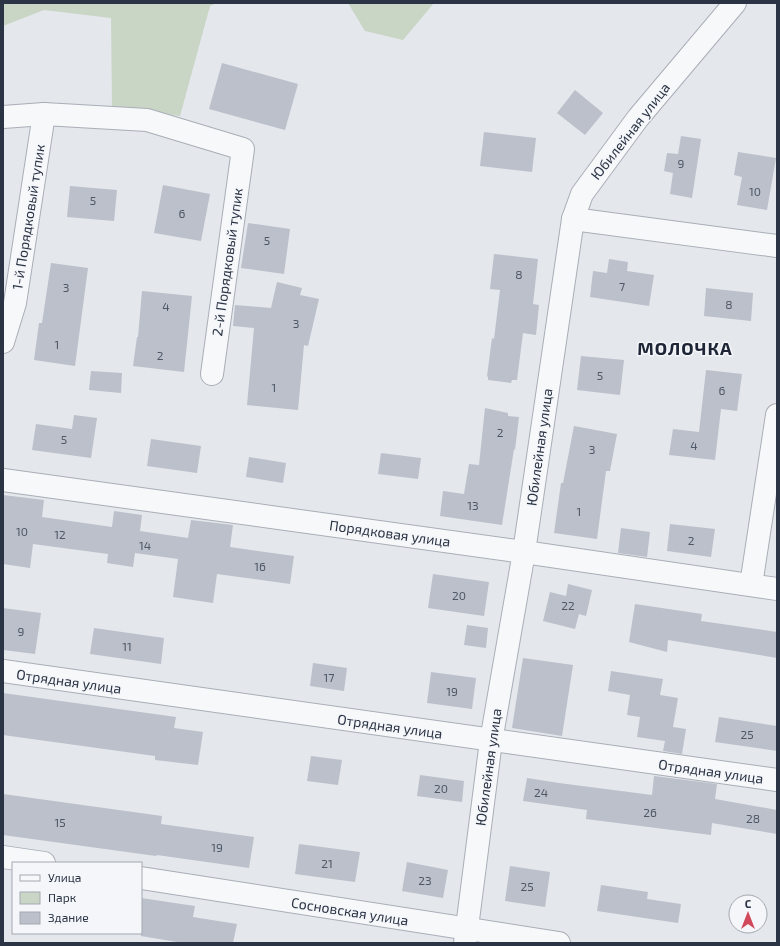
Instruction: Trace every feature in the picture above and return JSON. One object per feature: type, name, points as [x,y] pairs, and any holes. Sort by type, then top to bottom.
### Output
[{"type":"street","name":"Юбилейная улица","points":[[466,936],[491,741],[524,552],[573,219],[582,194],[629,131],[648,106],[735,3]]},
{"type":"street","points":[[3,117],[44,114]]},
{"type":"street","name":"2-й Порядковый тупик","points":[[44,114],[147,120],[243,149],[212,374]]},
{"type":"street","name":"1-й Порядковый тупик","points":[[3,342],[15,303],[44,114]]},
{"type":"street","points":[[573,219],[777,246]]},
{"type":"street","points":[[751,585],[777,415]]},
{"type":"street","name":"Порядковая улица","points":[[3,480],[524,552],[777,589]]},
{"type":"street","name":"Отрядная улица","points":[[3,671],[491,741],[777,780]]},
{"type":"street","points":[[3,857],[37,862]]},
{"type":"street","name":"Сосновская улица","points":[[142,878],[466,936],[559,943]]},
{"type":"green space","points":[[3,3],[217,3],[210,6],[180,116],[112,106],[111,18],[44,10],[3,26]]},
{"type":"green space","points":[[348,3],[434,3],[403,40],[365,31]]},
{"type":"building","points":[[222,63],[298,84],[285,130],[209,109]]},
{"type":"building","points":[[575,90],[603,113],[585,135],[557,113]]},
{"type":"building","points":[[484,132],[536,138],[532,172],[480,166]]},
{"type":"building","points":[[681,136],[701,139],[692,198],[670,194],[673,173],[664,171],[667,153],[678,154]]},
{"type":"building","points":[[738,152],[776,158],[767,210],[737,205],[742,177],[734,175]]},
{"type":"building","points":[[163,185],[210,194],[201,241],[154,233]]},
{"type":"building","points":[[70,186],[117,190],[114,221],[67,217]]},
{"type":"building","points":[[248,223],[290,229],[284,274],[241,268]]},
{"type":"building","points":[[494,254],[538,259],[533,304],[539,305],[536,335],[523,333],[517,380],[512,380],[511,383],[488,380],[487,376],[492,338],[494,339],[500,290],[490,289]]},
{"type":"building","points":[[609,259],[628,262],[627,271],[654,275],[649,306],[590,297],[593,271],[607,273]]},
{"type":"building","points":[[51,263],[88,268],[75,366],[34,360],[39,323],[42,323]]},
{"type":"building","points":[[277,282],[302,288],[300,295],[319,299],[308,346],[304,345],[298,410],[247,405],[254,328],[233,326],[235,305],[271,308]]},
{"type":"building","points":[[706,288],[753,293],[751,321],[704,316]]},
{"type":"building","points":[[142,291],[192,296],[184,372],[133,366],[138,337]]},
{"type":"building","points":[[581,356],[624,360],[620,395],[577,390]]},
{"type":"building","points":[[706,370],[742,374],[737,411],[721,409],[715,460],[669,455],[673,429],[699,432]]},
{"type":"building","points":[[91,371],[122,373],[121,393],[89,390]]},
{"type":"building","points":[[485,408],[508,413],[508,416],[519,417],[502,525],[440,516],[443,491],[464,494],[469,464],[479,465]]},
{"type":"building","points":[[74,415],[97,418],[91,458],[32,450],[36,424],[72,429]]},
{"type":"building","points":[[574,426],[617,434],[610,471],[606,471],[597,539],[554,533],[561,483],[563,483]]},
{"type":"building","points":[[151,439],[201,446],[197,473],[147,466]]},
{"type":"building","points":[[381,453],[421,458],[418,479],[378,474]]},
{"type":"building","points":[[249,457],[286,463],[283,483],[246,477]]},
{"type":"building","points":[[3,495],[44,500],[42,517],[112,527],[114,511],[142,515],[140,531],[188,538],[191,520],[233,525],[230,547],[294,556],[290,584],[217,574],[213,603],[173,597],[178,559],[135,553],[133,567],[107,563],[108,554],[33,544],[30,568],[3,564]]},
{"type":"building","points":[[670,524],[715,529],[711,557],[667,551]]},
{"type":"building","points":[[621,528],[650,532],[647,557],[618,553]]},
{"type":"building","points":[[433,574],[489,582],[484,616],[428,608]]},
{"type":"building","points":[[568,584],[592,590],[586,616],[579,614],[575,629],[543,621],[550,592],[566,596]]},
{"type":"building","points":[[635,604],[702,614],[701,621],[777,632],[777,658],[668,640],[667,652],[629,642]]},
{"type":"building","points":[[3,608],[41,613],[35,654],[3,650]]},
{"type":"building","points":[[467,625],[488,628],[486,648],[464,645]]},
{"type":"building","points":[[94,628],[164,638],[161,664],[90,654]]},
{"type":"building","points":[[523,658],[573,665],[562,736],[512,728]]},
{"type":"building","points":[[313,663],[347,668],[344,691],[310,686]]},
{"type":"building","points":[[611,671],[663,679],[660,695],[678,698],[673,727],[686,729],[682,754],[663,751],[665,741],[637,737],[640,717],[627,715],[630,695],[608,691]]},
{"type":"building","points":[[431,672],[476,678],[472,709],[427,703]]},
{"type":"building","points":[[3,693],[176,717],[174,728],[203,732],[198,765],[155,760],[155,756],[3,735]]},
{"type":"building","points":[[719,717],[777,726],[777,751],[715,742]]},
{"type":"building","points":[[311,756],[342,760],[338,785],[307,781]]},
{"type":"building","points":[[420,775],[464,781],[462,802],[417,796]]},
{"type":"building","points":[[654,776],[717,784],[715,799],[777,810],[777,834],[712,823],[711,835],[586,819],[587,810],[523,801],[527,778],[652,795]]},
{"type":"building","points":[[3,794],[162,816],[161,824],[254,837],[249,868],[3,835]]},
{"type":"building","points":[[299,844],[360,852],[355,882],[295,874]]},
{"type":"building","points":[[407,862],[448,870],[443,898],[402,891]]},
{"type":"building","points":[[510,866],[550,872],[545,907],[505,901]]},
{"type":"building","points":[[601,885],[648,892],[647,899],[681,904],[678,923],[597,911]]},
{"type":"building","points":[[142,898],[195,906],[193,917],[237,924],[233,943],[183,943],[141,936]]},
{"type":"district","name":"МОЛОЧКА","points":[[685,348]]}]
